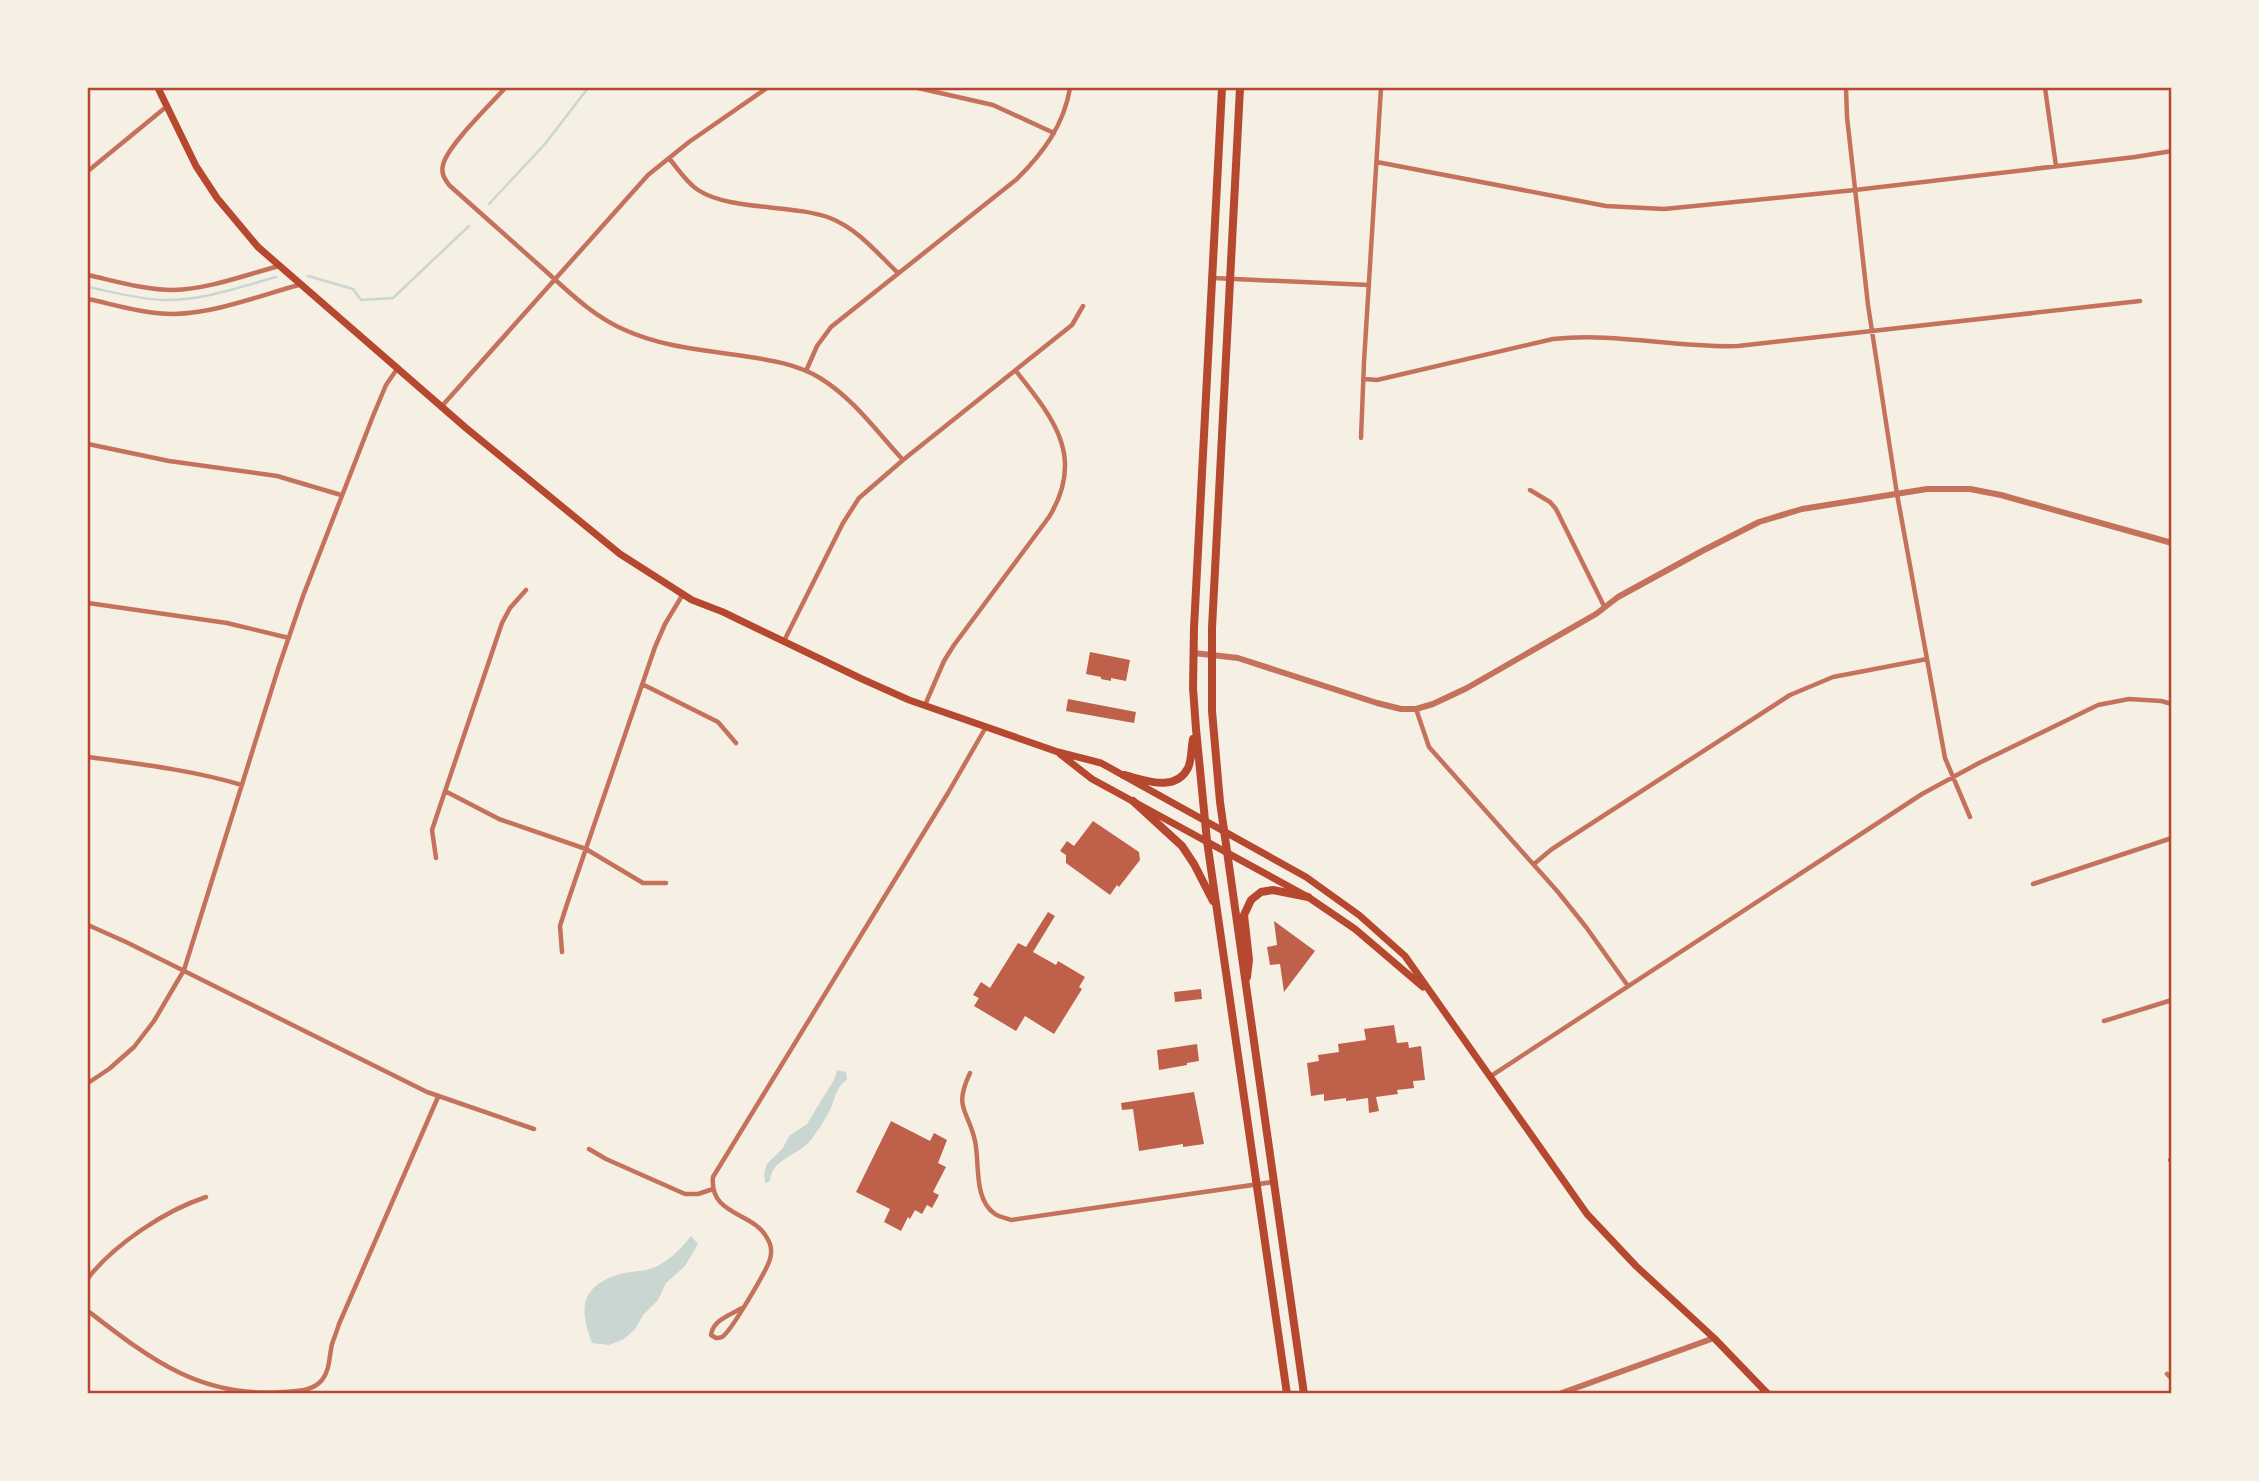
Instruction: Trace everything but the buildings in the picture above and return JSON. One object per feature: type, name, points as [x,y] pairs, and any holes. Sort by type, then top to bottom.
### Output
[{"type":"highway","points":[[1222,88],[1194,653],[1196,729],[1207,841],[1287,1394]]},
{"type":"highway","points":[[1240,88],[1211,653],[1214,747],[1223,830],[1304,1394]]},
{"type":"highway","points":[[1124,775],[1161,784],[1181,776],[1189,766],[1196,729]]},
{"type":"highway","points":[[1133,801],[1181,846],[1194,864],[1217,909]]},
{"type":"highway","points":[[1246,991],[1250,960],[1244,915],[1247,905],[1255,896],[1268,890],[1308,897]]},
{"type":"main road","points":[[158,88],[191,157],[217,198],[258,247],[535,486],[620,554],[683,594],[852,675],[986,727],[1058,752],[1101,763],[1306,877],[1359,915],[1405,956],[1587,1214],[1636,1266],[1714,1338],[1768,1394]]},
{"type":"main road","points":[[1058,752],[1092,779],[1308,897],[1355,929],[1429,992]]},
{"type":"street","points":[[505,88],[447,154],[443,171],[444,179],[449,185],[590,310],[612,324],[646,338],[681,347],[772,360],[806,371],[822,379],[842,395],[903,460]]},
{"type":"street","points":[[442,406],[648,175],[689,142],[767,88]]},
{"type":"street","points":[[918,88],[992,105],[1054,133]]},
{"type":"street","points":[[806,371],[817,346],[831,327],[1017,179],[1039,156],[1054,133],[1070,88]]},
{"type":"street","points":[[1361,438],[1381,88]]},
{"type":"street","points":[[1846,88],[1872,332],[1897,494],[1945,758],[1970,817]]},
{"type":"street","points":[[2045,88],[2056,166]]},
{"type":"street","points":[[88,171],[167,106]]},
{"type":"street","points":[[1377,162],[1606,206],[1636,209],[1702,206],[1855,190],[2135,158],[2172,151]]},
{"type":"street","points":[[669,158],[689,183],[724,201],[832,219],[855,232],[898,273]]},
{"type":"street","points":[[88,275],[175,290],[196,288],[280,265]]},
{"type":"street","points":[[1212,278],[1369,285]]},
{"type":"street","points":[[88,299],[174,314],[209,309],[302,284]]},
{"type":"street","points":[[1365,379],[1377,380],[1553,339],[1595,337],[1711,347],[1872,332],[2140,301]]},
{"type":"street","points":[[783,642],[850,510],[872,486],[903,460],[1072,325],[1083,306]]},
{"type":"street","points":[[88,1083],[123,1058],[146,1033],[184,970],[289,638],[341,495],[386,385],[397,368]]},
{"type":"street","points":[[925,705],[954,645],[1049,517],[1063,485],[1064,451],[1057,427],[1016,371]]},
{"type":"street","points":[[88,443],[158,459],[277,475],[341,495]]},
{"type":"street","points":[[1194,653],[1238,658],[1377,703],[1401,709],[1416,709],[1467,688],[1640,585],[1759,522],[1802,509],[1927,489],[1970,489],[2001,495],[2172,543]]},
{"type":"street","points":[[1531,490],[1556,509],[1604,606]]},
{"type":"street","points":[[436,858],[432,830],[445,791],[502,623],[510,608],[526,590]]},
{"type":"street","points":[[562,952],[560,926],[586,849],[664,624],[683,594]]},
{"type":"street","points":[[88,603],[227,623],[289,638]]},
{"type":"street","points":[[1534,864],[1552,849],[1790,695],[1833,677],[1927,659]]},
{"type":"street","points":[[642,684],[718,722],[736,743]]},
{"type":"street","points":[[1491,1076],[1952,777],[2098,705],[2129,699],[2172,704]]},
{"type":"street","points":[[1416,709],[1429,747],[1534,864],[1586,927],[1628,986]]},
{"type":"street","points":[[742,1308],[715,1324],[711,1335],[716,1338],[724,1335],[742,1308],[767,1268],[771,1249],[764,1233],[727,1208],[716,1197],[712,1180],[715,1171],[986,727]]},
{"type":"street","points":[[88,757],[175,769],[242,785]]},
{"type":"street","points":[[445,791],[499,819],[586,849],[643,883],[666,883]]},
{"type":"street","points":[[2033,884],[2172,838]]},
{"type":"street","points":[[88,925],[438,1097],[534,1129]]},
{"type":"street","points":[[2104,1021],[2172,1000]]},
{"type":"street","points":[[970,1073],[963,1091],[962,1105],[975,1140],[981,1189],[986,1204],[995,1214],[1011,1220],[1274,1182]]},
{"type":"street","points":[[88,1311],[140,1351],[192,1379],[223,1388],[254,1392],[305,1390],[317,1385],[328,1369],[340,1324],[438,1097]]},
{"type":"street","points":[[589,1149],[685,1194],[698,1194],[713,1189]]},
{"type":"street","points":[[88,1278],[123,1244],[177,1209],[206,1197]]},
{"type":"street","points":[[1559,1394],[1714,1338]]},
{"type":"street","points":[[2167,1374],[2172,1379]]},
{"type":"shaded area","points":[[837,1070],[846,1072],[847,1079],[838,1090],[829,1112],[811,1140],[780,1162],[770,1181],[765,1183],[767,1164],[783,1148],[789,1136],[807,1124],[835,1078]]},
{"type":"shaded area","points":[[691,1236],[698,1244],[685,1266],[666,1283],[658,1300],[643,1315],[635,1329],[624,1339],[609,1345],[592,1343],[585,1320],[586,1300],[590,1292],[607,1279],[659,1265],[674,1255]]},
{"type":"waterway","points":[[489,204],[545,144],[588,88]]},
{"type":"waterway","points":[[308,276],[353,289],[361,300],[393,298],[469,226]]},
{"type":"waterway","points":[[88,287],[144,298],[177,300],[220,293],[276,277]]}]
